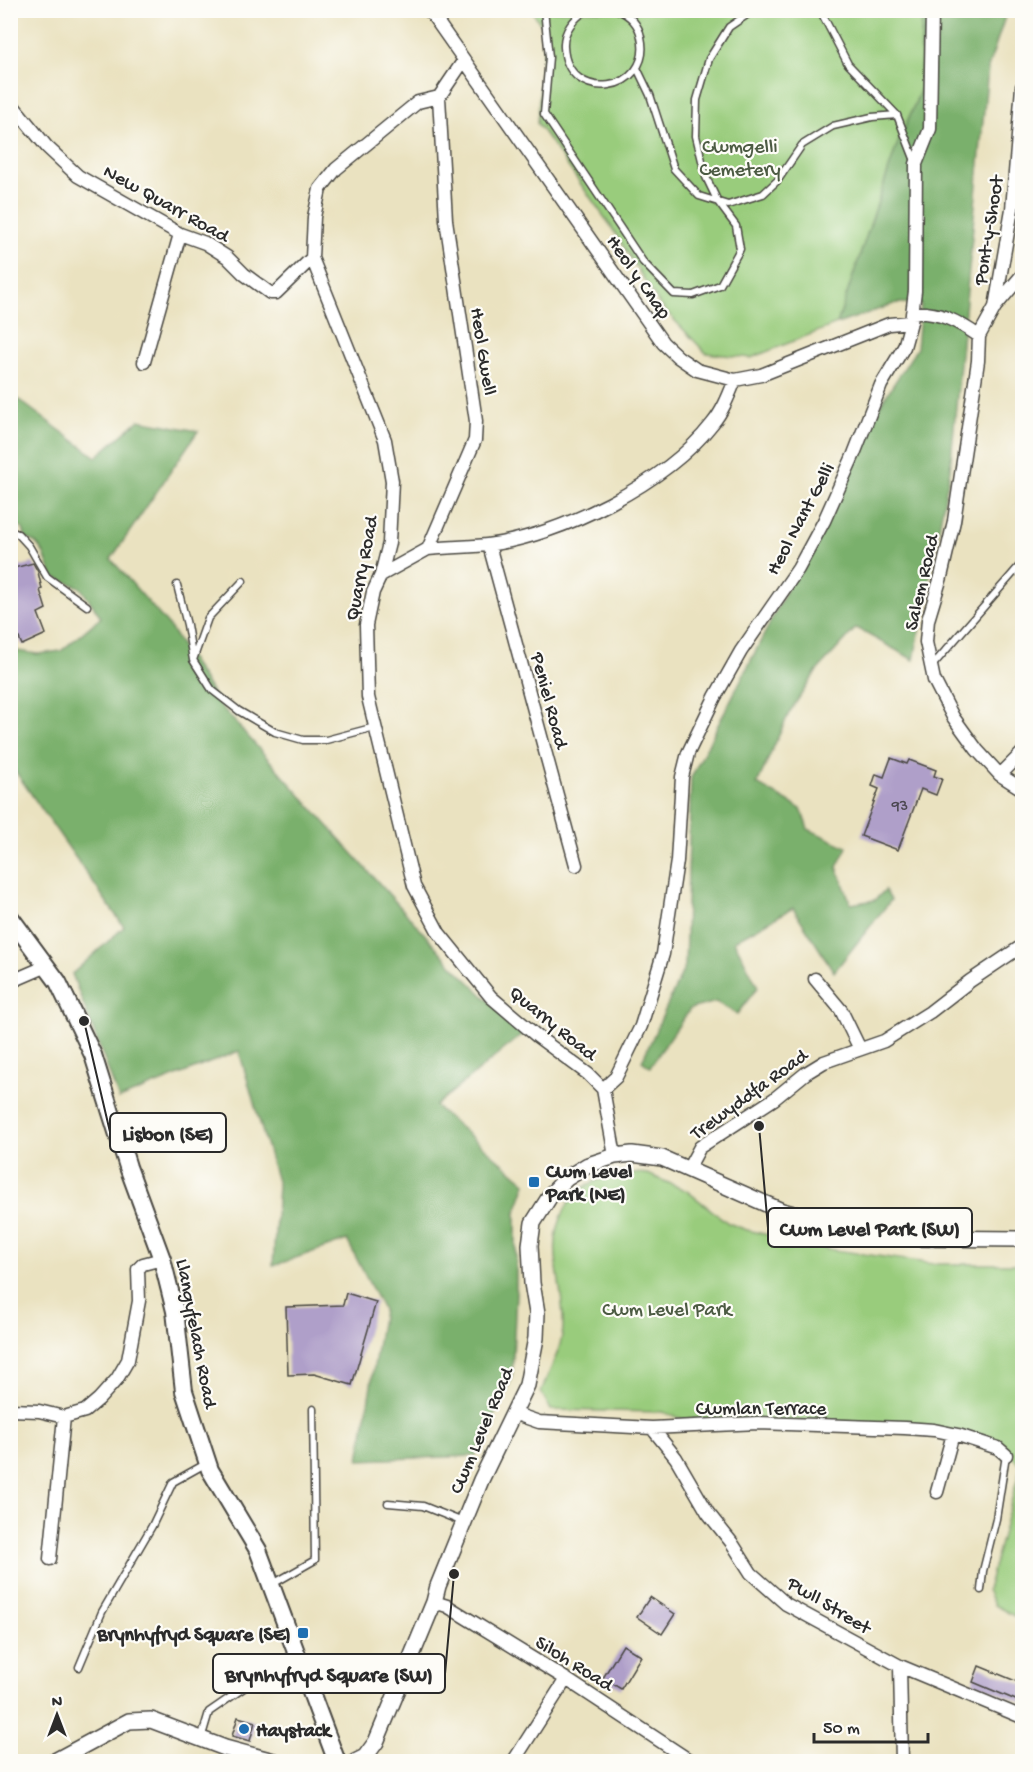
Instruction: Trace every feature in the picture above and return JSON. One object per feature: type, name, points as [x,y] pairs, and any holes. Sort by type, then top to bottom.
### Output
[{"type":"main road","name":"Llangyfelach Road","points":[[10,917],[58,982],[93,1055],[128,1167],[162,1259],[175,1311],[184,1391],[207,1463],[258,1550],[337,1761]]},
{"type":"street","name":"Heol y Cnap","points":[[429,10],[663,343],[697,370],[735,380],[761,375],[889,324],[935,313],[975,333]]},
{"type":"street","name":"Heol Nant Gelli","points":[[603,1089],[616,1077],[637,1034],[663,954],[677,861],[682,777],[688,753],[741,651],[798,569],[824,521],[881,385],[904,347],[912,317],[915,291],[916,164],[930,129],[932,10]]},
{"type":"street","points":[[439,97],[464,60]]},
{"type":"street","name":"Pont-y-Shoot","points":[[995,307],[1012,209],[1023,87]]},
{"type":"street","name":"Quarry Road","points":[[439,97],[418,102],[336,169],[320,189],[314,217],[312,258],[385,440],[392,481],[388,543],[366,625],[368,697],[414,886],[439,933],[491,997],[538,1037],[588,1074],[603,1089],[615,1156]]},
{"type":"street","name":"Heol Gwell","points":[[428,549],[475,440],[476,421],[446,220],[439,97]]},
{"type":"street","name":"New Quarr Road","points":[[10,102],[47,147],[78,176],[180,234],[205,243],[227,257],[244,274],[270,293],[276,293],[312,258]]},
{"type":"street","points":[[144,362],[180,234]]},
{"type":"street","points":[[975,333],[1023,275]]},
{"type":"street","name":"Salem Road","points":[[975,333],[979,350],[954,521],[928,620],[926,642],[934,680],[953,717],[1000,776],[1023,789]]},
{"type":"street","points":[[381,575],[428,549],[489,545],[527,536],[587,516],[633,491],[681,456],[712,424],[726,402],[735,380]]},
{"type":"street","name":"Peniel Road","points":[[489,545],[576,865]]},
{"type":"street","points":[[1000,776],[1023,753]]},
{"type":"street","name":"Trewyddfa Road","points":[[688,1169],[700,1147],[774,1099],[806,1073],[824,1062],[884,1041],[930,1012],[970,981],[1023,946]]},
{"type":"street","points":[[10,982],[47,966]]},
{"type":"street","points":[[815,979],[841,1010],[860,1049]]},
{"type":"street","name":"Cwm Level Road","points":[[355,1761],[365,1757],[376,1742],[481,1480],[527,1385],[536,1338],[537,1313],[532,1283],[530,1245],[533,1223],[552,1193],[567,1178],[588,1165],[615,1156],[633,1154],[662,1158],[782,1211],[831,1224],[898,1238],[1023,1239]]},
{"type":"street","points":[[10,1410],[39,1411],[64,1417],[85,1411],[117,1379],[128,1360],[139,1301],[138,1269],[143,1264],[162,1259]]},
{"type":"street","name":"Cwmlan Terrace","points":[[513,1413],[538,1422],[652,1428],[758,1423],[905,1428],[953,1434],[998,1448],[1006,1455]]},
{"type":"street","points":[[50,1559],[64,1417]]},
{"type":"street","name":"Pwll Street","points":[[652,1428],[676,1458],[708,1513],[752,1573],[786,1604],[900,1666],[1023,1717]]},
{"type":"street","points":[[937,1492],[953,1434]]},
{"type":"street","name":"Siloh Road","points":[[434,1602],[447,1606],[566,1679],[692,1761]]},
{"type":"street","points":[[900,1666],[902,1761]]},
{"type":"street","points":[[513,1761],[566,1679]]},
{"type":"street","points":[[53,1761],[129,1721],[151,1720],[201,1739],[223,1755],[277,1761]]},
{"type":"lane","points":[[544,10],[549,57],[544,114],[643,262],[674,294],[693,295],[720,285],[740,249],[736,226],[718,202],[706,177],[696,136],[697,100],[709,58],[729,27],[754,10]]},
{"type":"lane","points":[[587,10],[575,19],[567,30],[563,42],[564,56],[569,68],[578,78],[590,85],[603,87],[617,84],[628,78],[637,68],[642,56],[643,44],[640,32],[623,11]]},
{"type":"lane","points":[[820,10],[848,64],[897,115],[916,164]]},
{"type":"lane","points":[[637,68],[650,95],[674,169],[699,196],[728,205],[762,194],[778,180],[802,145],[833,126],[872,117],[897,115]]},
{"type":"lane","points":[[10,531],[18,534],[29,546],[47,577],[87,606]]},
{"type":"lane","points":[[931,667],[1023,562]]},
{"type":"lane","points":[[193,660],[208,618],[243,581]]},
{"type":"lane","points":[[177,585],[193,660],[212,690],[239,711],[275,732],[303,740],[326,740],[375,727]]},
{"type":"lane","points":[[10,704],[10,724]]},
{"type":"lane","points":[[271,1586],[315,1560],[313,1409]]},
{"type":"lane","points":[[981,1590],[983,1571],[996,1519],[1006,1455]]},
{"type":"lane","points":[[79,1667],[102,1612],[152,1526],[173,1482],[207,1463]]},
{"type":"lane","points":[[388,1503],[423,1506],[464,1522]]},
{"type":"lane","points":[[201,1739],[209,1712],[277,1665]]},
{"type":"green space","name":"Cwmgelli Cemetery","points":[[532,11],[922,11],[920,91],[896,148],[837,324],[751,358],[706,353],[660,305],[610,225],[537,123],[545,31]]},
{"type":"green space","points":[[922,11],[1007,11],[988,68],[950,470],[914,660],[856,628],[816,672],[789,713],[757,784],[801,809],[808,829],[847,847],[837,867],[851,904],[875,900],[885,890],[891,900],[834,972],[793,908],[734,941],[758,987],[737,1014],[716,1002],[690,1009],[650,1067],[642,1061],[685,966],[691,778],[884,399],[917,348],[921,304],[897,303],[837,324],[896,148],[920,92]]},
{"type":"green space","points":[[11,394],[96,457],[139,420],[198,431],[111,559],[169,626],[220,705],[453,966],[523,1034],[435,1106],[526,1183],[516,1212],[516,1293],[512,1378],[475,1456],[359,1460],[383,1310],[347,1240],[273,1266],[278,1185],[239,1051],[119,1099],[72,974],[124,927],[13,768],[11,769],[10,738],[13,707],[10,700],[11,650],[38,654],[61,651],[101,617],[80,587],[53,577],[43,552],[36,543],[26,538],[23,529],[11,520]]},
{"type":"green space","name":"Cwm Level Park","points":[[624,1172],[648,1174],[687,1191],[728,1223],[747,1230],[828,1249],[934,1264],[1022,1264],[1022,1620],[994,1605],[987,1590],[1021,1466],[998,1442],[783,1420],[683,1419],[662,1412],[551,1410],[541,1392],[558,1352],[563,1327],[556,1253],[559,1224],[570,1201],[582,1188]]},
{"type":"building","points":[[33,563],[38,572],[42,589],[40,590],[46,609],[38,613],[46,634],[22,645],[10,617],[10,569]]},
{"type":"building","points":[[891,758],[907,764],[909,760],[936,770],[934,776],[942,779],[936,795],[921,789],[898,850],[861,836],[879,789],[872,786],[876,774],[884,777]]},
{"type":"building","points":[[346,1293],[376,1302],[352,1385],[314,1374],[288,1375],[286,1307],[343,1305]]},
{"type":"building","points":[[650,1597],[675,1614],[662,1634],[637,1617]]},
{"type":"building","points":[[623,1645],[641,1656],[621,1689],[603,1678]]},
{"type":"building","points":[[979,1666],[1023,1684],[1023,1703],[973,1682]]},
{"type":"building","name":"Haystack","points":[[238,1717],[255,1722],[250,1741],[232,1736]]},
{"type":"place","name":"Lisbon (SE)","points":[[84,1021]]},
{"type":"place","name":"Cwm Level Park (SW)","points":[[759,1126]]},
{"type":"place","name":"Cwm Level Park (NE)","points":[[534,1182]]},
{"type":"place","name":"Brynhyfryd Square (SW)","points":[[454,1574]]},
{"type":"place","name":"Brynhyfryd Square (SE)","points":[[303,1633]]},
{"type":"place","name":"Haystack","points":[[244,1729]]}]
